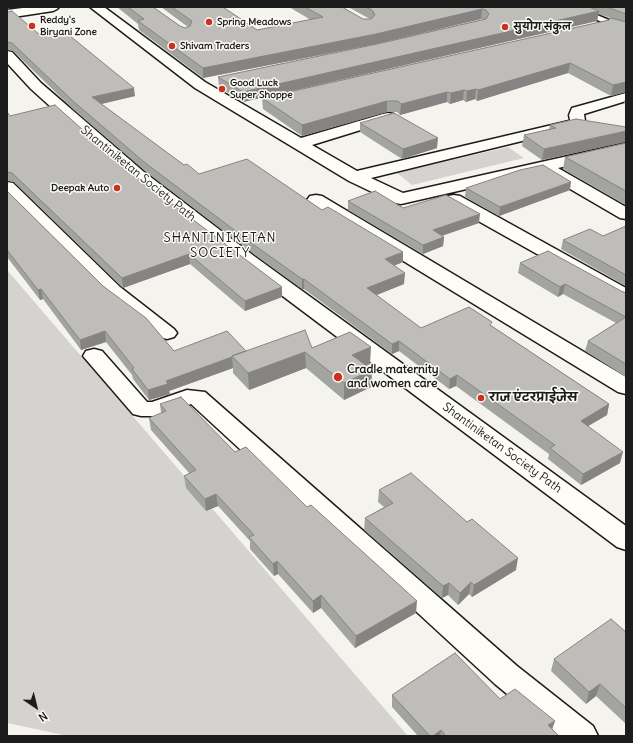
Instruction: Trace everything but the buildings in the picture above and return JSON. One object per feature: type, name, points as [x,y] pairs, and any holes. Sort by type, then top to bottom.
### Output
[{"type":"street","points":[[7,14],[52,7]]},
{"type":"street","points":[[96,7],[200,86],[355,177],[401,199],[626,148]]},
{"type":"street","points":[[589,28],[611,24]]},
{"type":"street","name":"Shantiniketan Society Path","points":[[7,55],[36,86],[138,176],[235,250],[626,540]]},
{"type":"street","points":[[200,86],[216,82]]},
{"type":"street","points":[[355,177],[574,124],[578,121],[576,115],[578,111],[626,97]]},
{"type":"street","points":[[241,109],[256,106]]},
{"type":"street","points":[[299,144],[392,116]]},
{"type":"street","points":[[545,167],[626,214]]},
{"type":"street","points":[[7,187],[113,291],[167,333]]},
{"type":"street","points":[[438,191],[626,296]]},
{"type":"street","points":[[316,200],[626,387]]},
{"type":"street","points":[[94,356],[141,408],[154,409],[187,397],[197,398],[506,675],[582,736]]},
{"type":"lane","points":[[571,7],[611,24]]},
{"type":"shaded area","points":[[508,147],[524,158],[412,185],[397,173]]},
{"type":"shaded area","points":[[7,270],[408,736],[68,736],[7,723]]},
{"type":"place","name":"Spring Meadows","points":[[209,22]]},
{"type":"place","name":"Reddy's Biryani Zone","points":[[32,26]]},
{"type":"place","name":"सुयोग संकुल","points":[[505,27]]},
{"type":"place","name":"Shivam Traders","points":[[172,46]]},
{"type":"place","name":"Good Luck Super Shoppe","points":[[222,89]]},
{"type":"place","name":"Deepak Auto","points":[[117,188]]},
{"type":"place","name":"Cradle maternity and women care","points":[[338,377]]},
{"type":"place","name":"राज एंटरप्राईजेस","points":[[481,398]]},
{"type":"district","name":"SHANTINIKETAN SOCIETY","points":[[220,246]]}]
